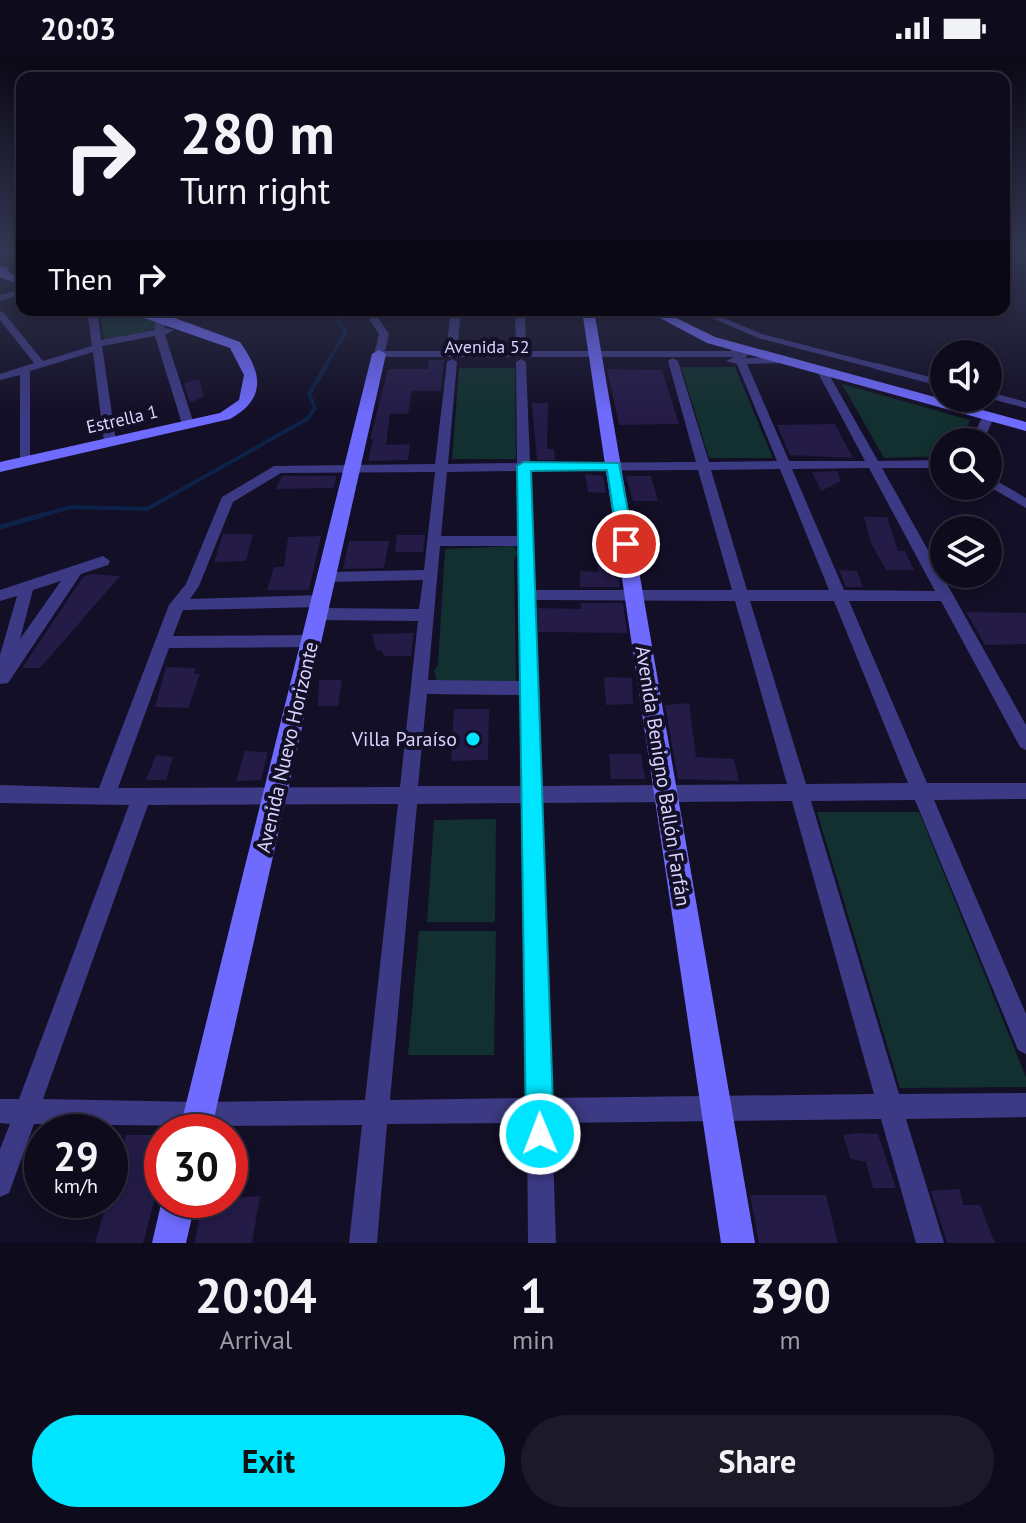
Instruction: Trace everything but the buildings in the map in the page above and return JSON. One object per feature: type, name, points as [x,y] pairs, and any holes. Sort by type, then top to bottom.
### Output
[{"type":"street","points":[[0,314],[41,365]]},
{"type":"street","points":[[93,316],[110,442]]},
{"type":"street","points":[[372,316],[384,334],[378,358]]},
{"type":"street","points":[[363,1243],[421,687],[456,316]]},
{"type":"street","points":[[520,316],[542,1243]]},
{"type":"street","name":"Avenida Benigno Ballón Farfán","points":[[589,316],[738,1243]]},
{"type":"street","points":[[661,316],[691,333],[742,354],[781,360],[1026,427]]},
{"type":"street","points":[[0,377],[96,346],[161,319],[188,424]]},
{"type":"street","name":"Estrella 1","points":[[0,467],[225,416],[247,399],[253,381],[238,348],[161,319]]},
{"type":"street","points":[[597,357],[673,361],[742,354]]},
{"type":"street","points":[[742,354],[919,792],[1026,1042]]},
{"type":"street","name":"Avenida 52","points":[[378,358],[742,354]]},
{"type":"street","name":"Avenida Nuevo Horizonte","points":[[199,1114],[378,358]]},
{"type":"street","points":[[673,361],[930,1243]]},
{"type":"street","points":[[24,461],[25,369]]},
{"type":"street","points":[[822,371],[1026,742]]},
{"type":"street","points":[[983,428],[988,417]]},
{"type":"street","points":[[105,797],[177,605],[192,586],[227,500],[278,469],[930,464]]},
{"type":"street","points":[[1002,479],[1026,494]]},
{"type":"street","points":[[1002,489],[1026,504]]},
{"type":"street","points":[[434,541],[524,541]]},
{"type":"street","points":[[0,596],[103,561]]},
{"type":"street","points":[[1,680],[77,569]]},
{"type":"street","points":[[327,577],[431,575]]},
{"type":"street","points":[[1,680],[27,586]]},
{"type":"street","points":[[526,595],[945,596]]},
{"type":"street","points":[[177,605],[319,608],[427,615]]},
{"type":"street","points":[[164,642],[312,641]]},
{"type":"street","points":[[421,687],[530,688]]},
{"type":"street","points":[[0,794],[105,797],[1026,791]]},
{"type":"street","points":[[0,1184],[142,796]]},
{"type":"street","points":[[248,1119],[376,1109],[1026,1105]]},
{"type":"street","points":[[0,1111],[144,1119]]},
{"type":"street","points":[[169,1243],[175,1218]]},
{"type":"lane","points":[[713,316],[760,336],[930,380]]},
{"type":"lane","points":[[1002,399],[1026,405]]},
{"type":"green space","points":[[101,316],[130,316],[155,321],[156,329],[104,340]]},
{"type":"green space","points":[[681,367],[735,367],[773,458],[709,458]]},
{"type":"green space","points":[[459,368],[515,368],[516,459],[452,459]]},
{"type":"green space","points":[[842,384],[930,409],[930,412],[970,420],[966,428],[930,428],[930,456],[884,458]]},
{"type":"green space","points":[[513,546],[518,553],[514,559],[516,681],[437,681],[434,670],[438,665],[445,549]]},
{"type":"green space","points":[[817,812],[919,812],[1026,1077],[1026,1087],[900,1088]]},
{"type":"green space","points":[[496,819],[495,922],[427,922],[434,820]]},
{"type":"green space","points":[[419,931],[496,931],[494,1055],[408,1055]]},
{"type":"waterway","points":[[324,368],[346,332],[332,316]]},
{"type":"waterway","points":[[35,517],[71,507],[147,509],[307,419],[315,408],[309,394],[326,366]]},
{"type":"waterway","points":[[0,527],[43,515]]},
{"type":"place","name":"Villa Paraíso","points":[[473,739]]},
{"type":"route","points":[[540,1134],[524,466],[614,466],[626,544]]}]
